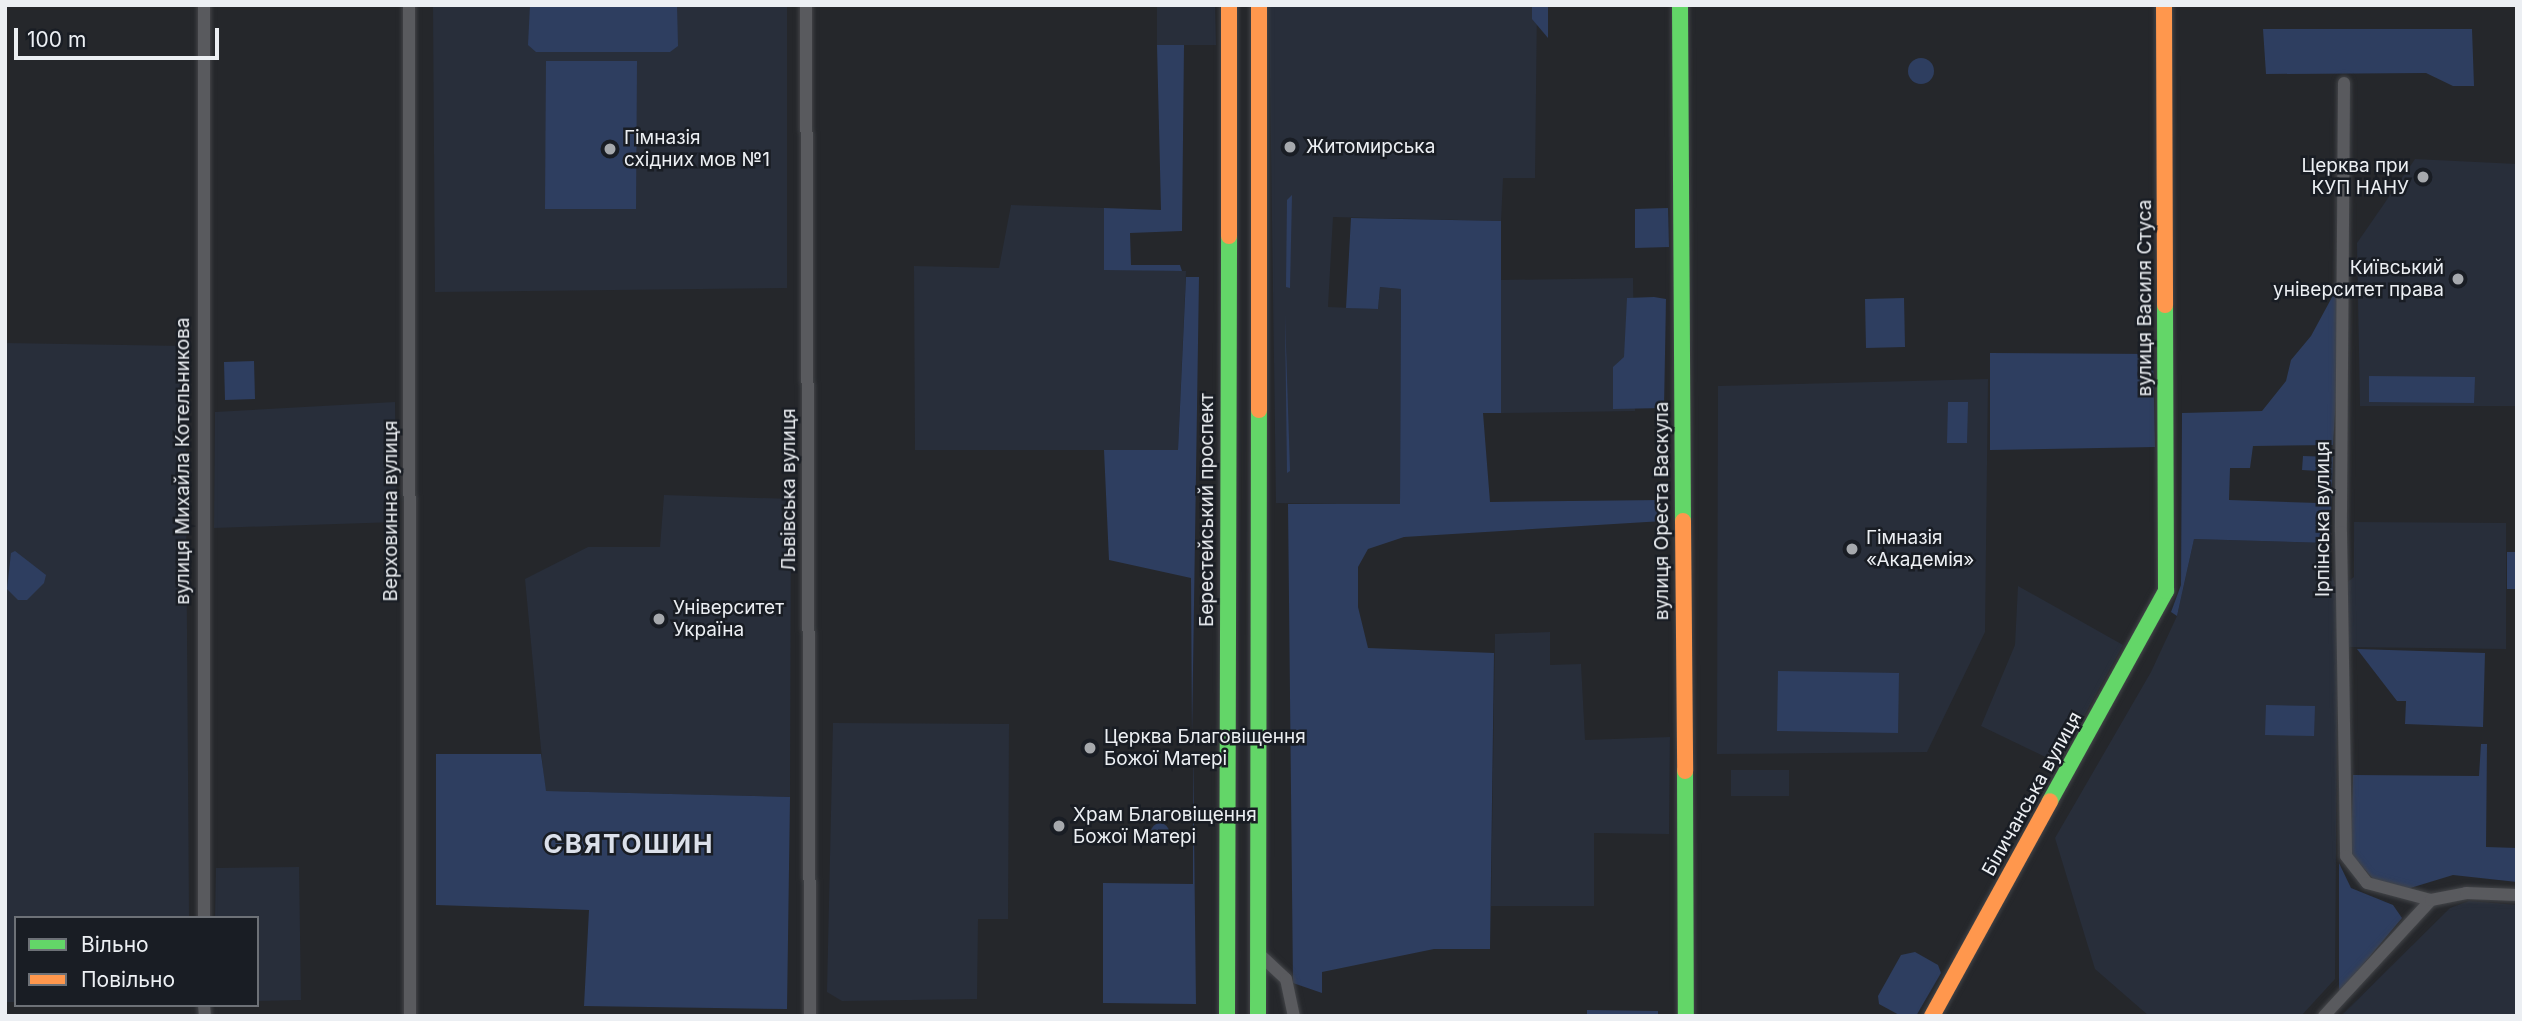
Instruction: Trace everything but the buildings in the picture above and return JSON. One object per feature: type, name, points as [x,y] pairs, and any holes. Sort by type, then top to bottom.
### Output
[{"type":"street","name":"вулиця Михайла Котельникова","points":[[204,5],[204,916]]},
{"type":"street","name":"Верховинна вулиця","points":[[409,5],[410,1016]]},
{"type":"street","name":"Львівська вулиця","points":[[806,5],[810,1016]]},
{"type":"street","name":"Берестейський проспект","points":[[1227,1016],[1229,5]]},
{"type":"street","points":[[1258,1016],[1259,5]]},
{"type":"street","name":"вулиця Ореста Васкула","points":[[1679,5],[1686,1016]]},
{"type":"street","name":"вулиця Василя Стуса","points":[[2164,5],[2166,591]]},
{"type":"street","name":"Ірпінська вулиця","points":[[2344,83],[2341,532],[2346,856],[2367,883],[2431,900]]},
{"type":"street","name":"Біличанська вулиця","points":[[1932,1016],[2166,591]]},
{"type":"street","points":[[2324,1016],[2431,900],[2466,893],[2517,895]]},
{"type":"street","points":[[1258,953],[1286,979],[1294,1016]]},
{"type":"shaded area","name":"Гімназія східних мов №1","points":[[433,5],[787,5],[787,288],[435,292]]},
{"type":"shaded area","points":[[530,5],[677,5],[678,46],[670,52],[536,52],[528,45]]},
{"type":"shaded area","points":[[1157,5],[1215,5],[1216,45],[1157,45]]},
{"type":"shaded area","points":[[1269,5],[1537,5],[1535,178],[1503,178],[1501,221],[1333,217],[1328,307],[1378,309],[1380,287],[1401,289],[1400,505],[1276,503]]},
{"type":"shaded area","points":[[1532,5],[1548,5],[1548,38],[1532,19]]},
{"type":"shaded area","points":[[2263,29],[2472,29],[2474,86],[2453,86],[2426,73],[2266,74]]},
{"type":"shaded area","points":[[1157,45],[1184,45],[1182,231],[1130,233],[1131,265],[1180,265],[1182,271],[1104,270],[1104,208],[1161,210]]},
{"type":"shaded area","points":[[1921,58],[1930,62],[1934,71],[1930,80],[1921,84],[1912,80],[1908,71],[1912,62]]},
{"type":"shaded area","points":[[546,61],[637,61],[636,209],[545,209]]},
{"type":"shaded area","points":[[2415,159],[2517,164],[2517,406],[2360,406],[2357,243]]},
{"type":"shaded area","points":[[1292,195],[1290,288],[1286,287],[1287,200]]},
{"type":"shaded area","points":[[1011,205],[1104,208],[1104,269],[1186,271],[1178,450],[915,450],[914,266],[999,268]]},
{"type":"shaded area","points":[[1668,208],[1669,247],[1635,248],[1635,209]]},
{"type":"shaded area","points":[[1351,218],[1501,221],[1501,413],[1483,413],[1490,502],[1662,500],[1663,521],[1404,537],[1368,549],[1358,567],[1358,607],[1368,648],[1494,653],[1490,949],[1434,949],[1322,972],[1322,993],[1293,983],[1288,504],[1400,504],[1401,289],[1380,287],[1378,309],[1346,308]]},
{"type":"shaded area","points":[[2344,275],[2333,445],[2253,446],[2250,468],[2230,468],[2229,500],[2318,503],[2319,471],[2302,470],[2303,456],[2333,457],[2330,543],[2194,539],[2177,616],[2171,612],[2181,585],[2182,413],[2262,411],[2286,381],[2291,360],[2311,336]]},
{"type":"shaded area","points":[[1186,277],[1199,277],[1192,735],[1191,578],[1109,560],[1104,450],[1178,450]]},
{"type":"shaded area","points":[[1633,278],[1635,411],[1501,413],[1500,280]]},
{"type":"shaded area","points":[[1627,298],[1666,299],[1664,408],[1613,409],[1613,367],[1624,357]]},
{"type":"shaded area","points":[[1904,298],[1905,347],[1866,348],[1865,299]]},
{"type":"shaded area","points":[[1285,315],[1290,471],[1287,473]]},
{"type":"shaded area","points":[[5,343],[185,346],[189,916],[14,916],[14,1002],[5,1002]]},
{"type":"shaded area","points":[[1990,353],[2153,354],[2155,447],[1990,450]]},
{"type":"shaded area","points":[[254,361],[255,399],[225,400],[224,362]]},
{"type":"shaded area","points":[[2369,376],[2475,377],[2474,403],[2369,402]]},
{"type":"shaded area","name":"Гімназія «Академія»","points":[[1988,379],[1985,632],[1927,752],[1717,754],[1718,386]]},
{"type":"shaded area","points":[[395,402],[397,522],[214,528],[215,412]]},
{"type":"shaded area","points":[[1948,402],[1968,402],[1967,443],[1947,443]]},
{"type":"shaded area","name":"Університет Україна","points":[[664,495],[791,499],[790,797],[545,791],[525,579],[588,547],[660,547]]},
{"type":"shaded area","points":[[2354,522],[2506,523],[2506,649],[2348,647],[2346,583],[2354,577]]},
{"type":"shaded area","points":[[2194,539],[2330,543],[2331,572],[2338,594],[2335,979],[2301,1016],[2149,1016],[2095,969],[2055,838],[2151,672],[2177,616]]},
{"type":"shaded area","points":[[15,551],[46,575],[44,583],[27,600],[18,600],[7,589],[11,553]]},
{"type":"shaded area","points":[[2507,552],[2517,552],[2517,589],[2507,589]]},
{"type":"shaded area","points":[[2018,586],[2123,645],[2058,763],[1981,726],[2015,645]]},
{"type":"shaded area","points":[[1550,632],[1550,665],[1581,664],[1585,740],[1670,737],[1669,834],[1594,833],[1594,906],[1491,906],[1495,634]]},
{"type":"shaded area","points":[[2357,649],[2485,653],[2483,727],[2405,724],[2406,701],[2397,701]]},
{"type":"shaded area","points":[[1778,671],[1899,673],[1898,733],[1777,731]]},
{"type":"shaded area","points":[[2266,705],[2315,706],[2314,736],[2265,735]]},
{"type":"shaded area","points":[[833,723],[1009,724],[1008,919],[978,919],[977,999],[842,1001],[827,992]]},
{"type":"shaded area","points":[[1193,744],[1196,1004],[1103,1003],[1103,883],[1193,884]]},
{"type":"shaded area","points":[[2481,744],[2487,744],[2486,847],[2517,848],[2517,882],[2453,875],[2407,889],[2376,882],[2351,854],[2353,775],[2479,776]]},
{"type":"shaded area","points":[[436,754],[541,754],[546,791],[790,797],[787,1009],[584,1006],[589,910],[436,905]]},
{"type":"shaded area","points":[[1731,770],[1789,770],[1789,796],[1731,796]]},
{"type":"shaded area","points":[[1160,823],[1166,826],[1169,832],[1166,838],[1160,841],[1154,838],[1151,832],[1154,826]]},
{"type":"shaded area","points":[[2339,863],[2351,888],[2393,905],[2402,918],[2339,993]]},
{"type":"shaded area","points":[[299,867],[301,1000],[259,1001],[259,916],[215,916],[216,868]]},
{"type":"shaded area","points":[[2469,901],[2517,905],[2517,1016],[2341,1016],[2450,908]]},
{"type":"shaded area","points":[[1915,952],[1938,965],[1941,973],[1916,1016],[1901,1016],[1879,1004],[1878,996],[1901,955]]},
{"type":"shaded area","points":[[1587,1010],[1658,1011],[1658,1016],[1587,1016]]},
{"type":"traffic: fast","points":[[1680,5],[1683,521]]},
{"type":"traffic: fast","points":[[1227,1016],[1229,236]]},
{"type":"traffic: fast","points":[[2050,801],[2166,591],[2165,305]]},
{"type":"traffic: fast","points":[[1258,1016],[1259,410]]},
{"type":"traffic: fast","points":[[1685,771],[1686,1016]]},
{"type":"traffic: slow","points":[[1229,5],[1229,236]]},
{"type":"traffic: slow","points":[[1259,5],[1259,410]]},
{"type":"traffic: slow","points":[[2164,5],[2165,305]]},
{"type":"traffic: slow","points":[[1683,521],[1685,771]]},
{"type":"traffic: slow","points":[[1932,1016],[2050,801]]},
{"type":"place","name":"Житомирська","points":[[1290,147]]},
{"type":"place","name":"Гімназія східних мов №1","points":[[610,149]]},
{"type":"place","name":"Церква при КУП НАНУ","points":[[2423,177]]},
{"type":"place","name":"Київський університет права","points":[[2458,279]]},
{"type":"place","name":"Гімназія «Академія»","points":[[1852,549]]},
{"type":"place","name":"Університет Україна","points":[[659,619]]},
{"type":"place","name":"Церква Благовіщення Божої Матері","points":[[1090,748]]},
{"type":"place","name":"Храм Благовіщення Божої Матері","points":[[1059,826]]},
{"type":"district","name":"СВЯТОШИН","points":[[629,844]]}]
